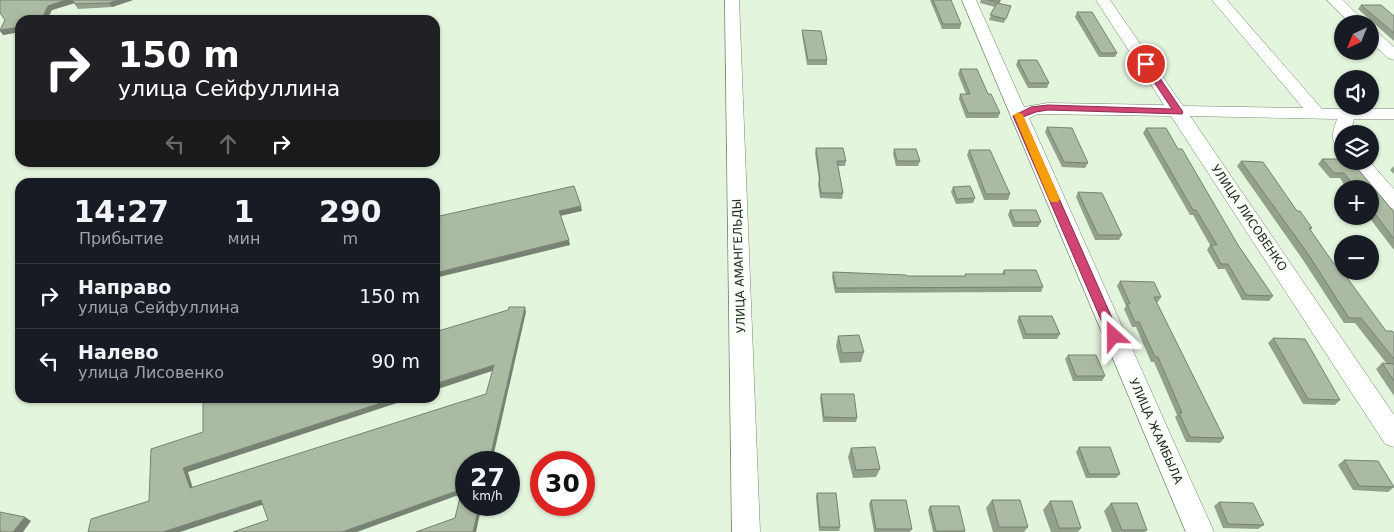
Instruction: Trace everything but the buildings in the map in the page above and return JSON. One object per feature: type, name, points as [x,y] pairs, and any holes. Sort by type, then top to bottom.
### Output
[{"type":"street","name":"УЛИЦА АМАНГЕЛЬДЫ","points":[[732,0],[746,532]]},
{"type":"street","name":"УЛИЦА ЖАМБЫЛА","points":[[969,0],[1200,532]]},
{"type":"street","name":"УЛИЦА ЛИСОВЕНКО","points":[[1103,0],[1394,436]]},
{"type":"street","points":[[1219,0],[1317,114]]},
{"type":"street","points":[[1334,0],[1350,15]]},
{"type":"street","points":[[1379,41],[1394,55]]},
{"type":"street","points":[[1018,116],[1035,109],[1048,108],[1334,114]]},
{"type":"street","points":[[1379,114],[1394,114]]},
{"type":"street","points":[[1366,170],[1394,202]]},
{"type":"slow traffic","points":[[1018,115],[1054,199]]},
{"type":"route","points":[[1114,336],[1018,116],[1035,109],[1048,108],[1178,112],[1146,64]]}]
